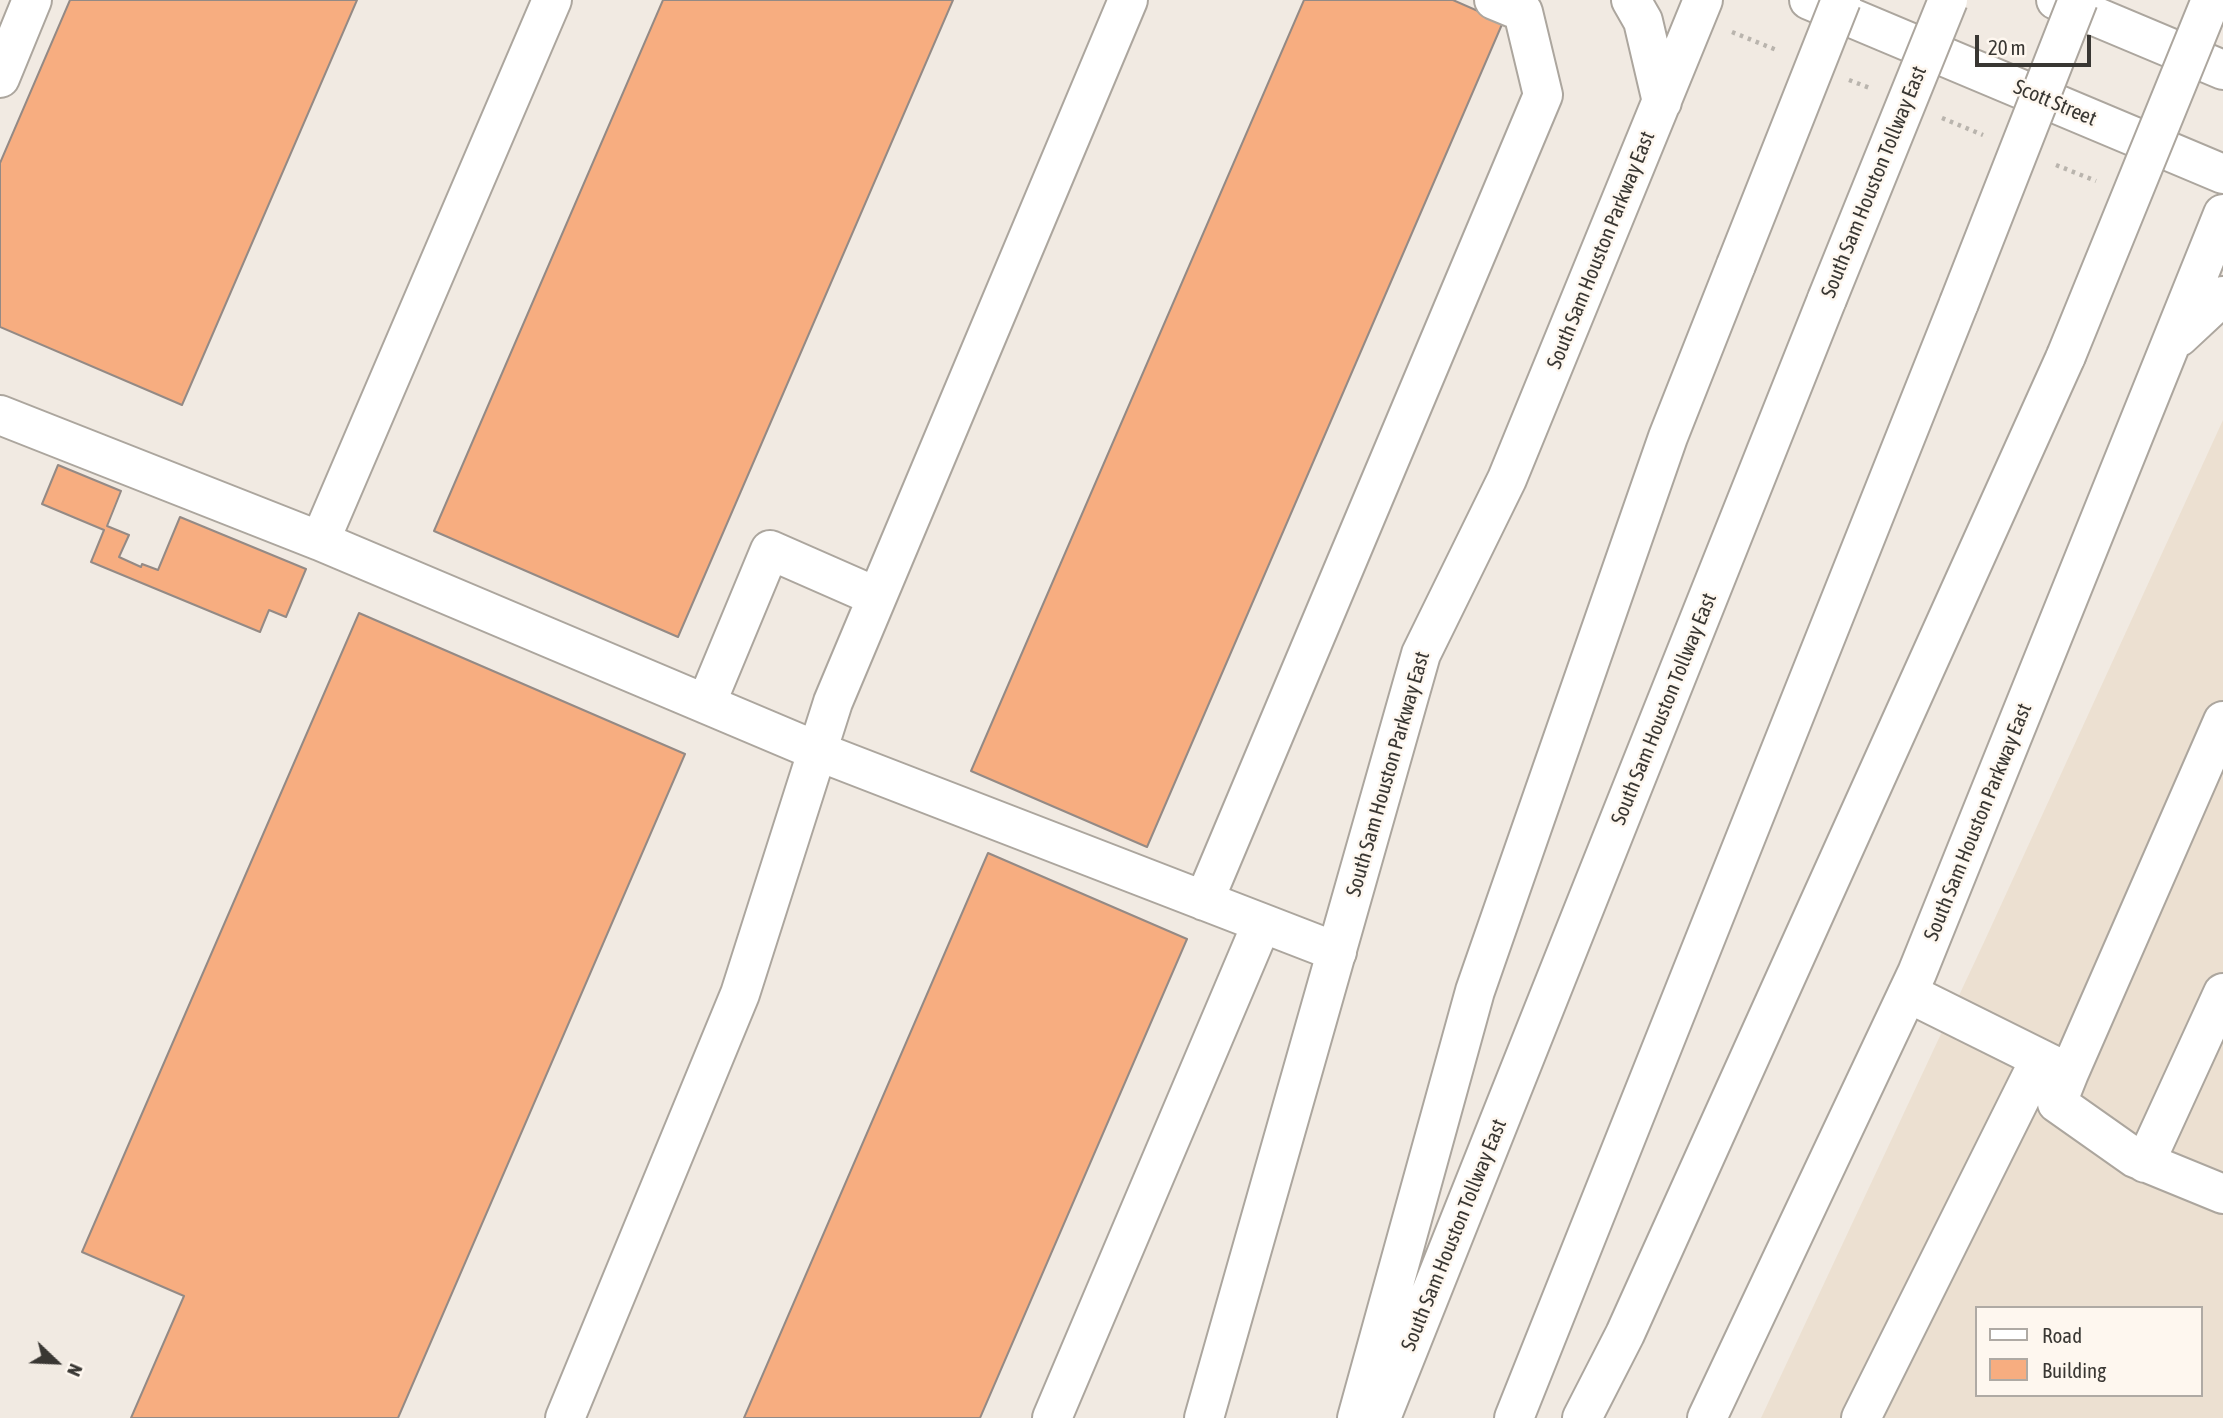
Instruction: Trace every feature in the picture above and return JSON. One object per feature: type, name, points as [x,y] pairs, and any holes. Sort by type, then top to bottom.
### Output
[{"type":"main road","points":[[0,78],[32,0]]},
{"type":"main road","points":[[320,541],[552,0]]},
{"type":"main road","points":[[565,1418],[740,994],[833,702],[1128,0]]},
{"type":"main road","points":[[1204,901],[1543,96],[1523,12],[1494,0]]},
{"type":"main road","points":[[1631,0],[1643,21],[1662,102]]},
{"type":"main road","name":"Scott Street","points":[[1809,0],[2223,174]]},
{"type":"main road","points":[[1357,1418],[1475,991],[1668,437],[1841,0]]},
{"type":"main road","name":"South Sam Houston Tollway East","points":[[1381,1418],[1948,0]]},
{"type":"main road","points":[[2056,0],[2223,70]]},
{"type":"main road","points":[[1514,1418],[2078,0]]},
{"type":"main road","points":[[1582,1418],[1625,1334],[2066,356],[2211,0]]},
{"type":"main road","name":"South Sam Houston Parkway East","points":[[1204,1418],[1421,654],[1507,479],[1662,102],[1713,14]]},
{"type":"main road","name":"South Sam Houston Parkway East","points":[[1707,1418],[1908,993],[2223,214]]},
{"type":"main road","points":[[2170,346],[2223,296]]},
{"type":"main road","points":[[0,415],[320,541],[817,751],[1336,952]]},
{"type":"main road","points":[[706,704],[770,550],[877,597]]},
{"type":"main road","points":[[1861,1418],[2054,1066],[2223,721]]},
{"type":"main road","points":[[1052,1418],[1262,923]]},
{"type":"main road","points":[[1908,993],[2054,1066]]},
{"type":"main road","points":[[2145,1163],[2223,993]]},
{"type":"main road","points":[[2054,1066],[2057,1103],[2135,1158],[2223,1195]]},
{"type":"path","points":[[1713,14],[1785,54]]},
{"type":"path","points":[[1849,80],[1874,90]]},
{"type":"path","points":[[1937,116],[1988,137]]},
{"type":"path","points":[[2052,163],[2102,184]]},
{"type":"shaded area","points":[[2223,420],[2223,1418],[1761,1418],[1985,940]]},
{"type":"building","points":[[70,0],[357,0],[182,405],[0,327],[0,163]]},
{"type":"building","points":[[663,0],[953,0],[678,637],[434,531]]},
{"type":"building","points":[[1304,0],[1453,0],[1503,22],[1147,847],[971,771]]},
{"type":"building","points":[[58,465],[121,491],[107,526],[129,535],[119,557],[141,567],[142,564],[158,570],[180,517],[306,569],[286,617],[269,610],[260,632],[91,562],[104,530],[42,504]]},
{"type":"building","points":[[359,613],[685,754],[398,1418],[131,1418],[184,1296],[82,1252]]},
{"type":"building","points":[[988,853],[1187,939],[980,1418],[744,1418]]}]
